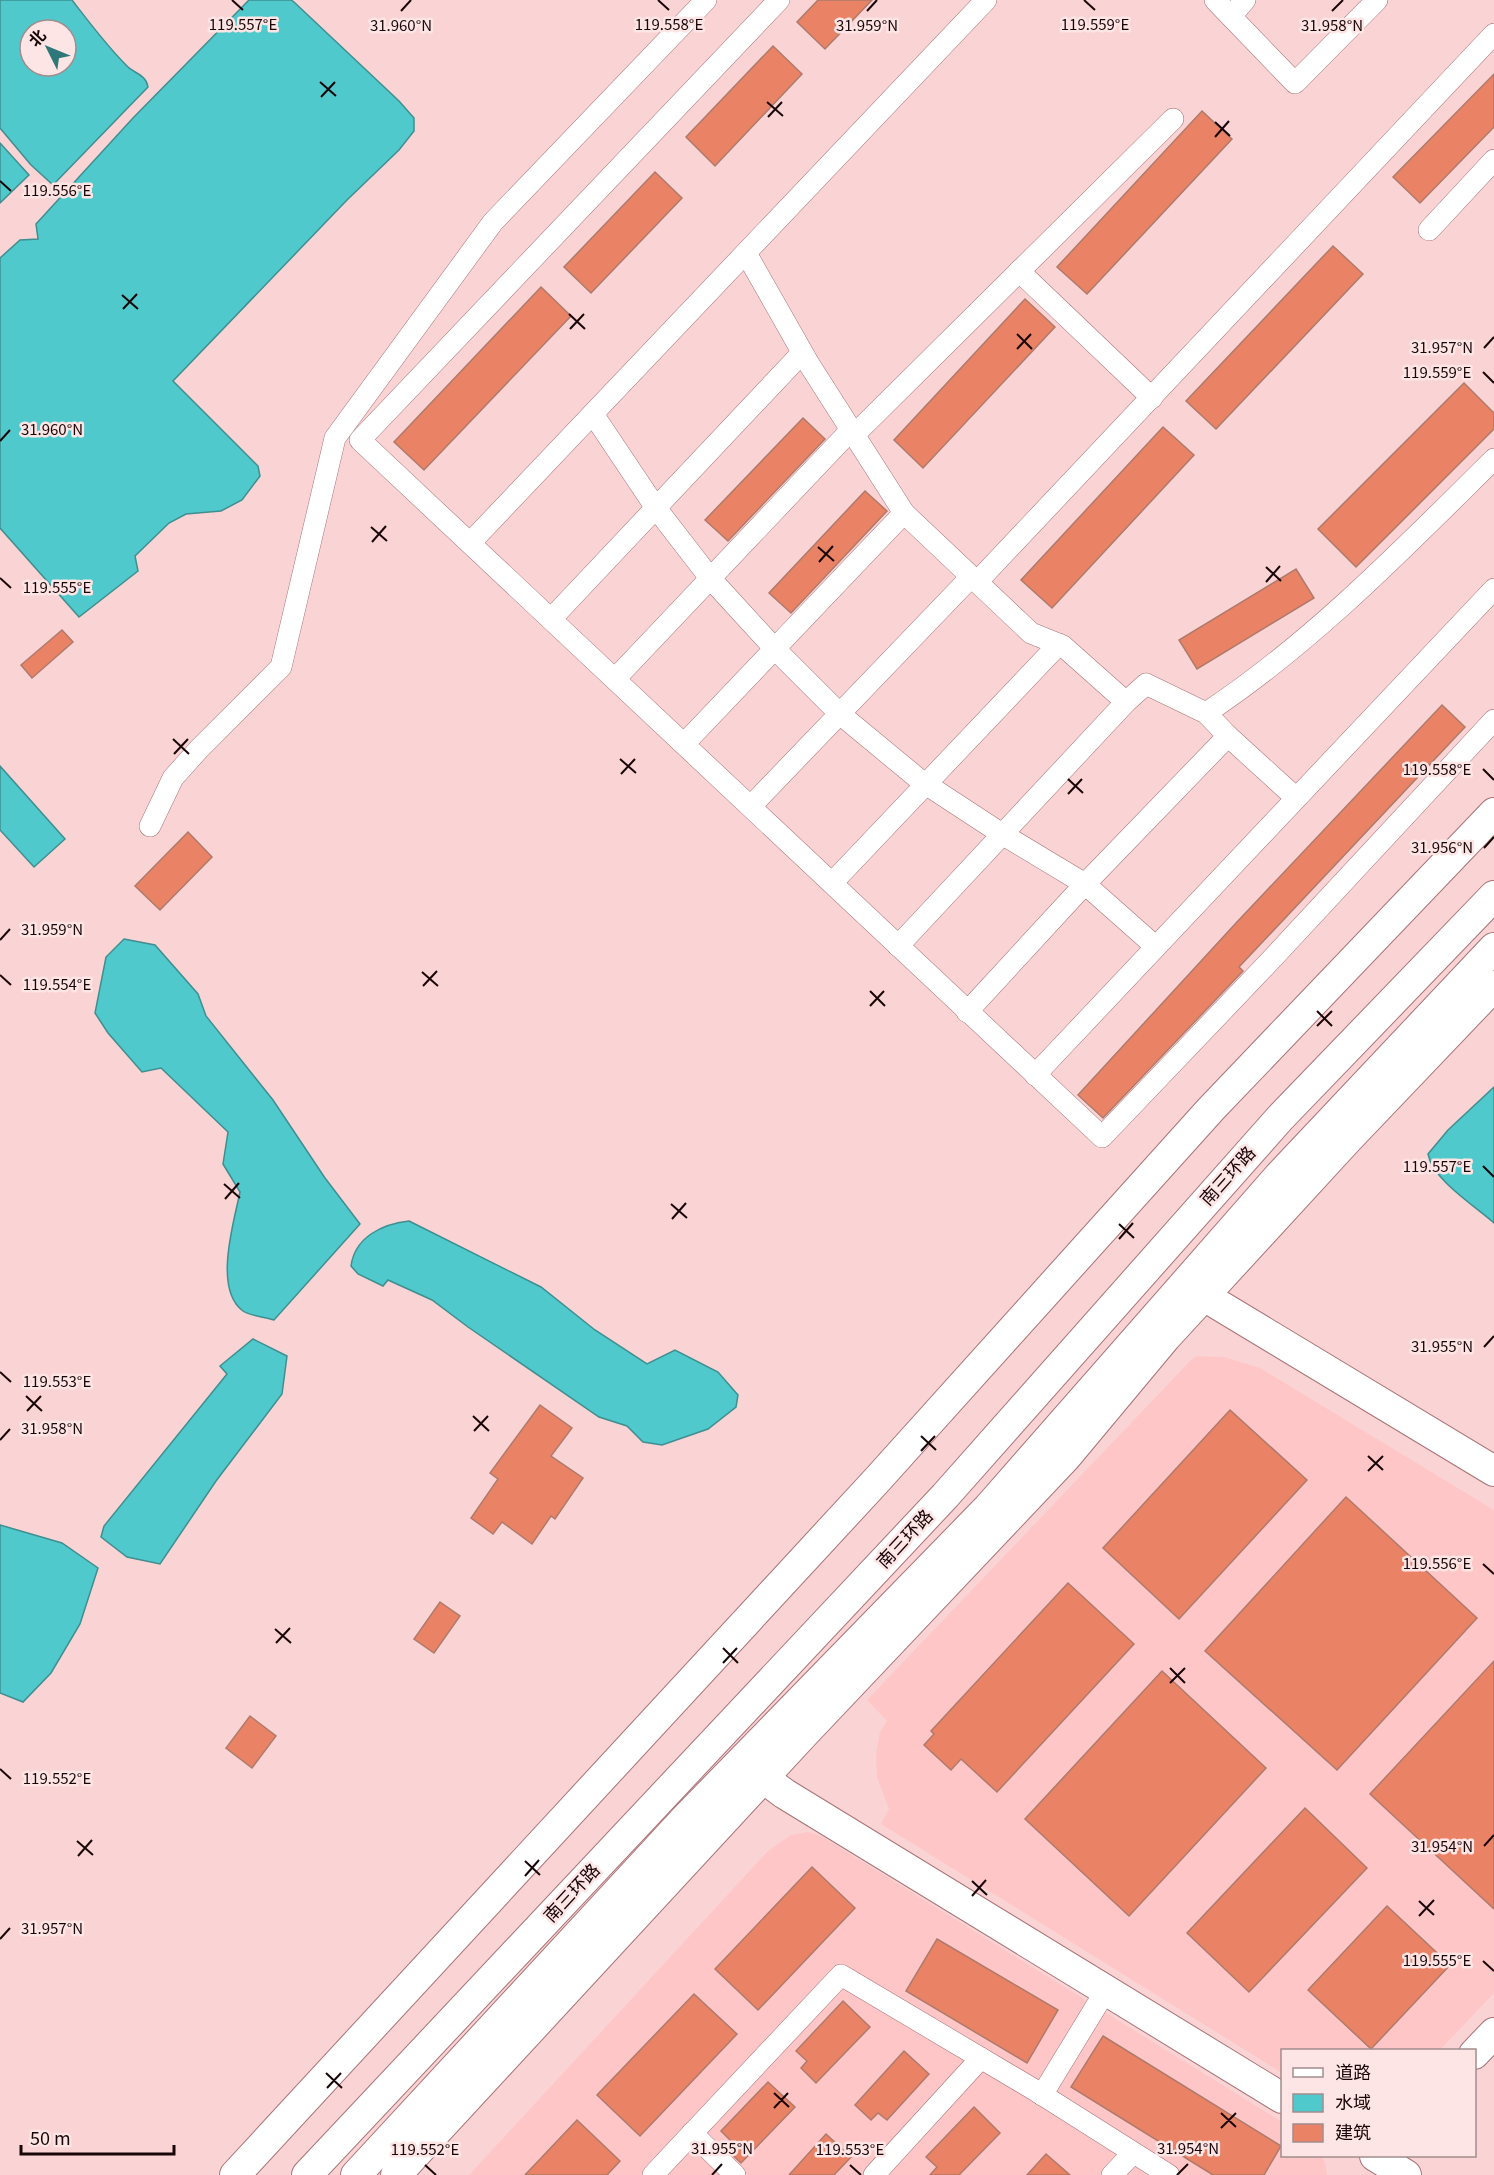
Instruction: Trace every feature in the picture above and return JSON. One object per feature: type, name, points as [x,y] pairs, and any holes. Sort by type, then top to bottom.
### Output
[{"type":"street","points":[[150,826],[174,778],[199,749],[281,667],[335,438],[493,222],[706,0]]},
{"type":"street","points":[[779,0],[360,441],[1102,1137],[1270,961],[1494,720]]},
{"type":"street","points":[[470,543],[986,0]]},
{"type":"street","points":[[1215,0],[1295,83],[1377,0]]},
{"type":"street","points":[[1231,16],[1245,0]]},
{"type":"street","points":[[751,806],[1152,398],[1494,34]]},
{"type":"street","points":[[615,679],[851,434],[1173,118]]},
{"type":"street","points":[[1429,230],[1494,160]]},
{"type":"street","points":[[746,253],[851,434],[904,513],[1031,633],[1059,644],[1126,702]]},
{"type":"street","points":[[1019,271],[1152,398]]},
{"type":"street","points":[[551,619],[802,353]]},
{"type":"street","points":[[593,414],[656,508],[710,578],[775,649],[840,714],[926,784],[1002,834],[1085,884],[1155,946]]},
{"type":"street","points":[[1206,713],[1238,692],[1357,594],[1494,459]]},
{"type":"street","points":[[684,744],[904,513]]},
{"type":"street","points":[[1035,1075],[1494,589]]},
{"type":"street","points":[[832,883],[1059,644]]},
{"type":"street","points":[[898,946],[1126,702],[1146,684],[1206,713],[1296,798]]},
{"type":"street","points":[[967,1012],[1085,884],[1228,736]]},
{"type":"street","points":[[235,2175],[869,1489],[1212,1109],[1494,813]]},
{"type":"street","name":"南三环路","points":[[308,2175],[945,1496],[1280,1118],[1494,896]]},
{"type":"street","name":"南三环路","points":[[356,2175],[686,1818],[988,1508],[1280,1175],[1494,948]]},
{"type":"street","points":[[396,2175],[763,1778],[1066,1457],[1204,1296],[1494,986]]},
{"type":"street","points":[[1204,1296],[1494,1471]]},
{"type":"street","points":[[763,1778],[785,1794],[1281,2097]]},
{"type":"street","points":[[653,2175],[841,1975],[1042,2095],[1169,2175]]},
{"type":"street","points":[[1042,2095],[1106,1990]]},
{"type":"street","points":[[1476,2052],[1494,2033]]},
{"type":"street","points":[[874,2175],[981,2058]]},
{"type":"street","points":[[692,2133],[735,2175]]},
{"type":"street","points":[[1112,2175],[1133,2152]]},
{"type":"street","points":[[1375,2164],[1406,2175]]},
{"type":"shaded area","points":[[1197,1356],[1224,1357],[1260,1368],[1494,1510],[1494,1993],[1441,2049],[1281,2049],[1281,2072],[881,1824],[889,1809],[877,1777],[876,1754],[880,1732],[887,1721],[867,1700]]},
{"type":"shaded area","points":[[808,1832],[821,1836],[1281,2121],[1281,2157],[1322,2157],[1327,2175],[469,2175],[768,1851],[791,1835]]},
{"type":"water","points":[[0,0],[72,0],[112,50],[129,68],[145,79],[148,87],[53,185],[31,165],[0,128]]},
{"type":"water","points":[[249,0],[291,0],[294,2],[399,101],[414,118],[414,131],[399,150],[347,200],[173,381],[258,466],[260,476],[242,500],[221,511],[186,514],[169,523],[135,556],[138,571],[79,617],[0,528],[0,258],[20,240],[38,239],[36,224],[133,118]]},
{"type":"water","points":[[0,143],[29,175],[0,203]]},
{"type":"water","points":[[0,766],[65,839],[34,867],[0,830]]},
{"type":"water","points":[[124,939],[155,945],[198,994],[206,1016],[273,1100],[325,1178],[360,1224],[274,1320],[243,1311],[234,1301],[229,1287],[228,1254],[240,1192],[223,1164],[228,1132],[161,1068],[142,1072],[108,1033],[95,1013],[106,957]]},
{"type":"water","points":[[1494,1087],[1494,1223],[1446,1183],[1431,1164],[1428,1154],[1448,1130]]},
{"type":"water","points":[[409,1221],[541,1287],[595,1330],[647,1364],[675,1350],[718,1372],[738,1395],[736,1407],[708,1429],[662,1445],[643,1442],[627,1426],[599,1417],[432,1300],[388,1280],[383,1286],[358,1274],[351,1266],[358,1247],[364,1240],[389,1225]]},
{"type":"water","points":[[253,1339],[287,1356],[282,1394],[216,1481],[160,1564],[127,1557],[101,1537],[104,1526],[227,1374],[220,1366]]},
{"type":"water","points":[[0,1525],[62,1543],[98,1568],[80,1624],[51,1673],[23,1702],[0,1693]]},
{"type":"building","points":[[818,0],[872,0],[825,49],[797,22]]},
{"type":"building","points":[[773,46],[802,74],[715,166],[686,137]]},
{"type":"building","points":[[1494,74],[1494,127],[1420,203],[1393,177]]},
{"type":"building","points":[[1202,111],[1232,139],[1087,294],[1057,267]]},
{"type":"building","points":[[655,172],[682,198],[591,293],[564,267]]},
{"type":"building","points":[[1333,246],[1363,274],[1216,429],[1186,401]]},
{"type":"building","points":[[541,287],[571,316],[424,470],[394,442]]},
{"type":"building","points":[[1025,299],[1055,327],[923,468],[894,440]]},
{"type":"building","points":[[1464,383],[1494,413],[1494,429],[1356,567],[1318,529]]},
{"type":"building","points":[[803,418],[825,439],[728,541],[705,520]]},
{"type":"building","points":[[1163,427],[1194,455],[1052,608],[1021,580]]},
{"type":"building","points":[[865,491],[887,511],[791,613],[769,593]]},
{"type":"building","points":[[1296,569],[1314,598],[1197,669],[1179,640]]},
{"type":"building","points":[[62,630],[73,642],[32,678],[21,665]]},
{"type":"building","points":[[1442,705],[1465,727],[1239,967],[1243,971],[1103,1118],[1078,1095],[1236,923]]},
{"type":"building","points":[[188,832],[212,857],[160,910],[135,886]]},
{"type":"building","points":[[540,1405],[572,1428],[551,1456],[583,1478],[555,1519],[551,1516],[532,1544],[502,1522],[493,1534],[471,1518],[498,1479],[490,1473]]},
{"type":"building","points":[[1230,1410],[1307,1480],[1179,1619],[1103,1548]]},
{"type":"building","points":[[1346,1497],[1477,1618],[1337,1770],[1205,1651]]},
{"type":"building","points":[[1068,1583],[1134,1644],[997,1792],[961,1759],[951,1770],[924,1745],[934,1734],[931,1731]]},
{"type":"building","points":[[440,1602],[460,1616],[434,1653],[414,1639]]},
{"type":"building","points":[[1494,1661],[1494,1909],[1370,1794]]},
{"type":"building","points":[[1162,1671],[1266,1768],[1129,1916],[1025,1819]]},
{"type":"building","points":[[250,1716],[276,1736],[252,1768],[226,1748]]},
{"type":"building","points":[[1305,1808],[1367,1868],[1249,1992],[1187,1933]]},
{"type":"building","points":[[812,1867],[855,1908],[758,2010],[715,1969]]},
{"type":"building","points":[[1387,1906],[1450,1965],[1371,2049],[1308,1990]]},
{"type":"building","points":[[937,1939],[1058,2010],[1027,2063],[906,1991]]},
{"type":"building","points":[[694,1994],[737,2034],[640,2136],[597,2095]]},
{"type":"building","points":[[843,2001],[870,2027],[816,2083],[801,2068],[807,2061],[796,2051]]},
{"type":"building","points":[[1103,2036],[1281,2146],[1264,2175],[1213,2175],[1071,2087]]},
{"type":"building","points":[[904,2051],[929,2074],[887,2120],[878,2113],[871,2120],[855,2105]]},
{"type":"building","points":[[768,2082],[795,2107],[741,2163],[725,2148],[731,2141],[721,2131]]},
{"type":"building","points":[[974,2107],[1000,2133],[959,2175],[930,2175],[937,2167],[926,2157]]},
{"type":"building","points":[[577,2120],[620,2161],[607,2175],[525,2175]]},
{"type":"building","points":[[826,2134],[851,2157],[834,2175],[789,2175]]},
{"type":"building","points":[[1046,2154],[1070,2175],[1027,2175]]}]
